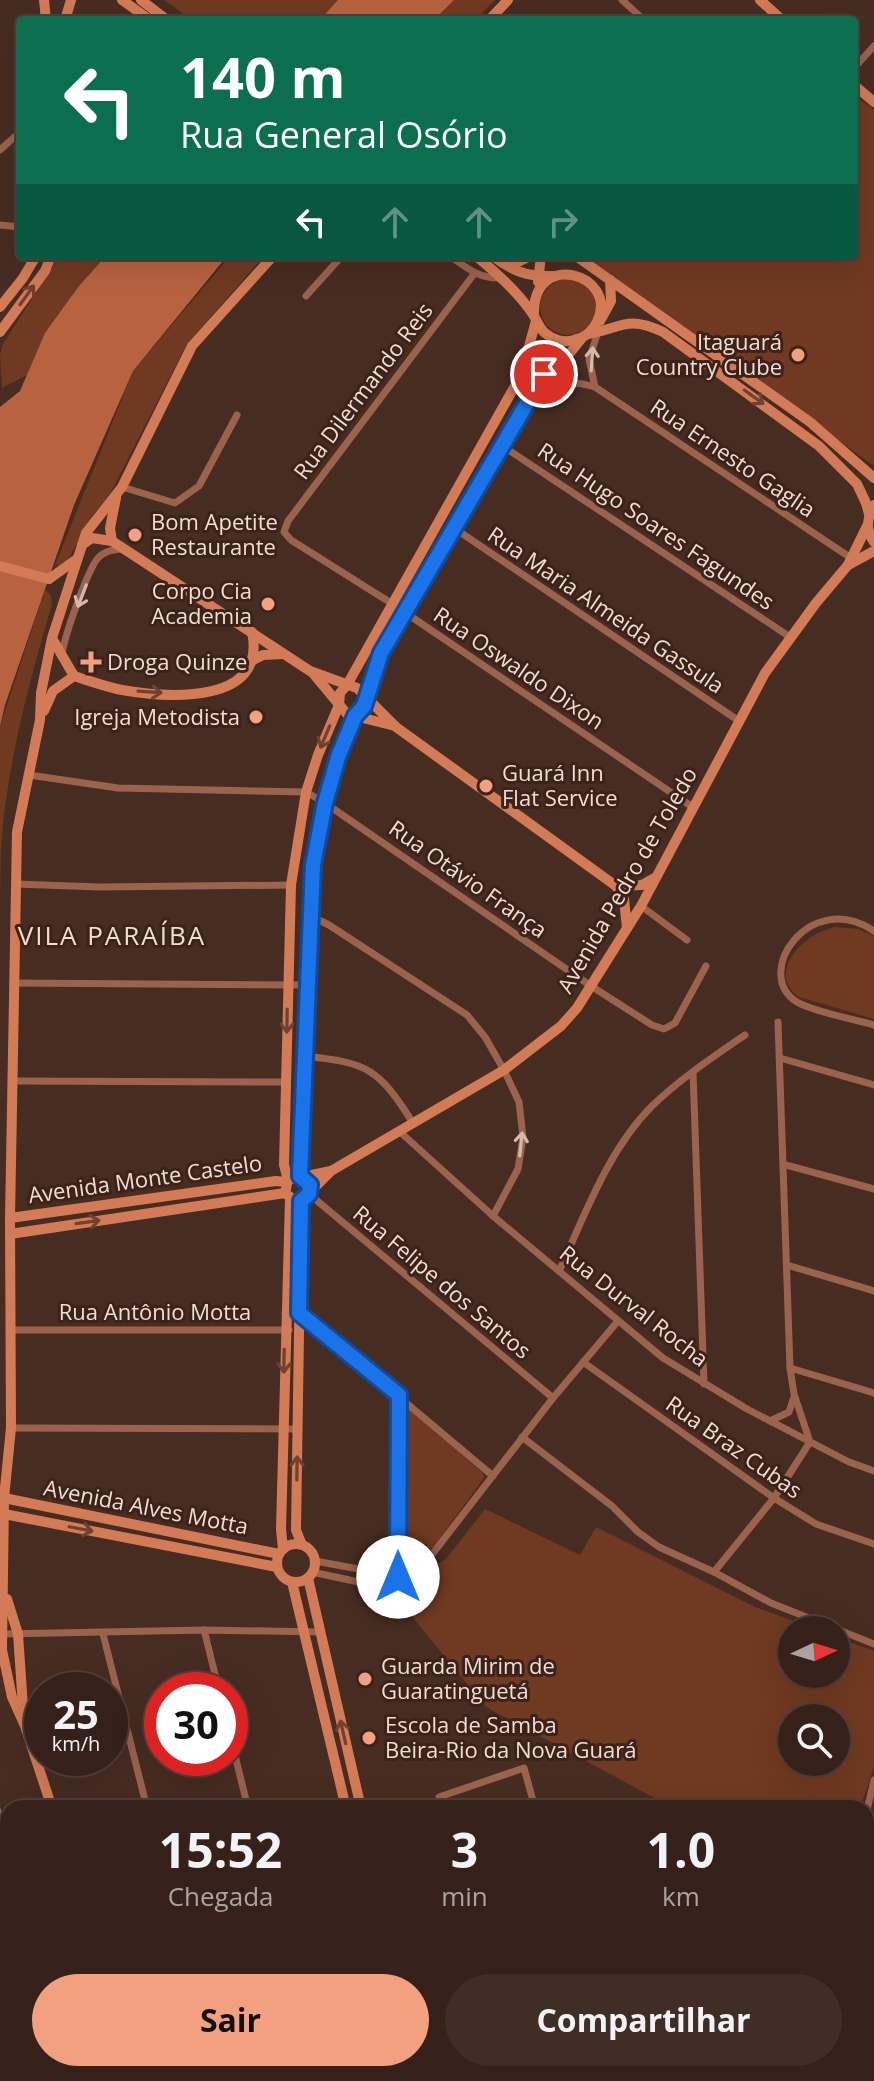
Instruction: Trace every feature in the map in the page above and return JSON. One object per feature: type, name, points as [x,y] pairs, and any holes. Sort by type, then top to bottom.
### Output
[{"type":"street","points":[[122,0],[144,16]]},
{"type":"street","points":[[141,0],[162,16]]},
{"type":"street","points":[[493,16],[508,0]]},
{"type":"street","points":[[622,0],[640,16]]},
{"type":"street","points":[[760,0],[778,16]]},
{"type":"street","points":[[858,64],[874,46]]},
{"type":"street","points":[[858,88],[874,102]]},
{"type":"street","points":[[0,150],[16,136]]},
{"type":"street","points":[[0,307],[5,294],[33,260]]},
{"type":"street","points":[[0,332],[32,290],[49,260]]},
{"type":"street","points":[[24,1724],[12,1697],[1,1652],[4,1498],[11,1428],[10,1218],[17,832],[40,720],[41,693],[52,638],[86,533],[119,490],[192,346],[269,260]]},
{"type":"street","points":[[306,296],[338,260]]},
{"type":"street","points":[[455,260],[474,274],[487,279],[502,278]]},
{"type":"street","points":[[481,260],[502,278],[544,332],[555,340],[569,342],[630,322],[645,324],[663,332],[819,446],[857,484],[870,515],[874,542]]},
{"type":"street","points":[[498,260],[509,269],[539,277],[571,274],[582,277],[592,284],[601,306],[599,318],[590,333],[589,359],[595,387],[565,381],[547,386],[529,397]]},
{"type":"street","points":[[302,1545],[296,1530],[299,1313],[296,1192],[284,1165],[291,885],[306,792],[339,705],[340,693],[521,375],[535,318],[534,302],[541,260]]},
{"type":"street","points":[[582,260],[810,422],[874,478]]},
{"type":"street","points":[[538,290],[556,275],[593,267]]},
{"type":"street","name":"Rua Dilermando Reis","points":[[284,532],[288,521],[474,274]]},
{"type":"street","points":[[344,1800],[292,1582],[279,1573],[277,1567],[281,1551],[285,1313],[296,1192],[301,1177],[313,865],[338,757],[355,716],[364,706],[381,653],[544,374],[570,353],[605,316],[611,301],[610,280]]},
{"type":"street","name":"Rua Ernesto Gaglia","points":[[595,387],[850,562]]},
{"type":"street","points":[[119,490],[175,503],[199,486],[237,415]]},
{"type":"street","name":"Rua Hugo Soares Fagundes","points":[[501,445],[790,637]]},
{"type":"street","points":[[116,545],[110,528],[119,490]]},
{"type":"street","name":"Avenida Pedro de Toledo","points":[[331,1171],[504,1070],[561,1026],[591,986],[643,903],[765,673],[850,562],[870,515]]},
{"type":"street","name":"Rua Maria Almeida Gassula","points":[[454,528],[739,721]]},
{"type":"street","name":"Rua Oswaldo Dixon","points":[[284,532],[291,540],[405,612],[694,808]]},
{"type":"street","points":[[82,545],[92,538],[116,545],[310,671],[357,688],[396,727],[643,903],[687,940]]},
{"type":"street","points":[[62,659],[63,645],[98,558],[116,545]]},
{"type":"street","name":"Avenida Pedro de Toledo","points":[[850,562],[874,551]]},
{"type":"street","points":[[47,579],[78,558]]},
{"type":"street","points":[[0,566],[47,579],[58,591],[62,603]]},
{"type":"street","points":[[252,632],[255,646],[253,660]]},
{"type":"street","points":[[52,638],[74,676],[120,689],[157,693],[224,689],[238,680],[253,660],[263,655],[285,654]]},
{"type":"street","points":[[310,671],[347,714],[396,727]]},
{"type":"street","points":[[40,720],[53,691],[74,676]]},
{"type":"street","points":[[29,775],[118,788],[306,792]]},
{"type":"street","name":"Rua Otávio França","points":[[306,792],[652,1025],[664,1029],[675,1023],[706,966]]},
{"type":"street","points":[[621,889],[642,885],[656,877]]},
{"type":"street","points":[[15,884],[100,887],[291,885]]},
{"type":"street","points":[[621,889],[627,928]]},
{"type":"street","points":[[309,915],[467,1015],[485,1037],[519,1102],[523,1137],[518,1169],[493,1216]]},
{"type":"street","points":[[874,931],[843,918],[808,926],[795,938],[784,957],[781,973],[786,991],[798,1002],[874,1025]]},
{"type":"street","points":[[13,983],[307,985]]},
{"type":"street","points":[[714,1572],[774,1498],[810,1442],[794,1394],[790,1368],[778,1022]]},
{"type":"street","points":[[559,1271],[599,1186],[624,1142],[652,1107],[693,1072],[745,1035]]},
{"type":"street","points":[[305,1056],[345,1061],[374,1073],[395,1094],[413,1123]]},
{"type":"street","points":[[780,1058],[874,1085]]},
{"type":"street","points":[[693,1072],[704,1384]]},
{"type":"street","points":[[12,1081],[286,1082]]},
{"type":"street","name":"Rua Durval Rocha","points":[[399,1131],[493,1216],[663,1358],[770,1421],[849,1462],[874,1471]]},
{"type":"street","points":[[783,1164],[874,1189]]},
{"type":"street","points":[[296,1192],[331,1171]]},
{"type":"street","points":[[301,1177],[331,1171]]},
{"type":"street","points":[[296,1192],[310,1185],[301,1177]]},
{"type":"street","name":"Avenida Monte Castelo","points":[[10,1218],[276,1181],[296,1192]]},
{"type":"street","name":"Avenida Monte Castelo","points":[[10,1234],[296,1192]]},
{"type":"street","name":"Rua Felipe dos Santos","points":[[296,1192],[553,1398]]},
{"type":"street","points":[[787,1265],[874,1291]]},
{"type":"street","points":[[285,1313],[299,1313],[493,1476]]},
{"type":"street","points":[[311,1571],[410,1593],[413,1579],[522,1437],[618,1321]]},
{"type":"street","name":"Rua Antônio Motta","points":[[11,1330],[299,1331]]},
{"type":"street","name":"Rua Braz Cubas","points":[[583,1362],[774,1498],[816,1524],[874,1544]]},
{"type":"street","points":[[790,1368],[874,1393]]},
{"type":"street","points":[[770,1421],[789,1412],[794,1394]]},
{"type":"street","points":[[398,1577],[399,1395]]},
{"type":"street","points":[[11,1428],[298,1429]]},
{"type":"street","points":[[522,1437],[612,1506],[638,1532],[659,1547],[771,1603],[874,1644]]},
{"type":"street","name":"Avenida Alves Motta","points":[[4,1498],[281,1551]]},
{"type":"street","name":"Avenida Alves Motta","points":[[4,1514],[277,1567]]},
{"type":"street","points":[[142,1540],[145,1527]]},
{"type":"street","points":[[281,1551],[292,1544],[308,1548],[320,1632],[359,1800]]},
{"type":"street","points":[[292,1582],[311,1571],[413,1579]]},
{"type":"street","points":[[4,1589],[18,1634],[24,1714]]},
{"type":"street","points":[[3,1634],[204,1630],[320,1632]]},
{"type":"street","points":[[204,1630],[214,1672]]},
{"type":"street","points":[[103,1634],[145,1800]]},
{"type":"street","points":[[4,1672],[20,1664]]},
{"type":"street","points":[[440,1800],[439,1797],[524,1768],[533,1800]]},
{"type":"street","points":[[41,1776],[49,1800]]},
{"type":"street","points":[[240,1776],[246,1800]]},
{"type":"street","points":[[869,1800],[874,1780]]},
{"type":"shaded area","points":[[164,0],[340,0],[327,16],[186,16]]},
{"type":"shaded area","points":[[338,0],[454,0],[438,16],[324,16]]},
{"type":"shaded area","points":[[454,0],[495,0],[479,16],[438,16]]},
{"type":"shaded area","name":"Itaguará Country Clube","points":[[858,99],[874,109],[874,466],[590,260],[858,260]]},
{"type":"shaded area","points":[[56,260],[114,260],[33,372],[2,388],[0,354],[3,344]]},
{"type":"shaded area","points":[[102,260],[224,260],[133,371],[74,505],[0,726],[0,407],[20,391],[45,333]]},
{"type":"shaded area","points":[[227,260],[260,260],[187,344],[111,492],[91,518],[64,567],[55,565],[133,371]]},
{"type":"shaded area","points":[[568,279],[588,287],[596,307],[588,327],[568,335],[548,327],[540,307],[548,287]]},
{"type":"shaded area","points":[[45,589],[51,596],[52,604],[15,747],[2,835],[0,897],[0,726]]},
{"type":"shaded area","points":[[835,927],[858,929],[874,936],[874,1019],[799,997],[790,987],[786,976],[787,965],[793,955],[812,937]]},
{"type":"shaded area","points":[[406,1410],[483,1473],[484,1478],[413,1574],[405,1573],[401,1566],[401,1415]]},
{"type":"shaded area","points":[[485,1509],[580,1555],[596,1527],[755,1607],[780,1616],[778,1688],[850,1688],[850,1642],[874,1651],[874,1767],[863,1800],[658,1800],[486,1707],[406,1609],[419,1592],[428,1570],[446,1559]]},
{"type":"place","name":"Itaguará Country Clube","points":[[798,355]]},
{"type":"place","name":"Bom Apetite Restaurante","points":[[135,535]]},
{"type":"place","name":"Corpo Cia Academia","points":[[268,604]]},
{"type":"place","name":"Droga Quinze","points":[[91,662]]},
{"type":"place","name":"Igreja Metodista","points":[[256,717]]},
{"type":"place","name":"Guará Inn Flat Service","points":[[486,786]]},
{"type":"place","name":"Guarda Mirim de Guaratinguetá","points":[[365,1679]]},
{"type":"place","name":"Escola de Samba Beira-Rio da Nova Guará","points":[[369,1738]]},
{"type":"district","name":"VILA PARAÍBA","points":[[112,936]]},
{"type":"route","points":[[398,1577],[399,1395],[299,1313],[301,1201],[309,1194],[310,1185],[300,1176],[313,865],[338,757],[355,716],[364,706],[381,653],[544,374]]}]
